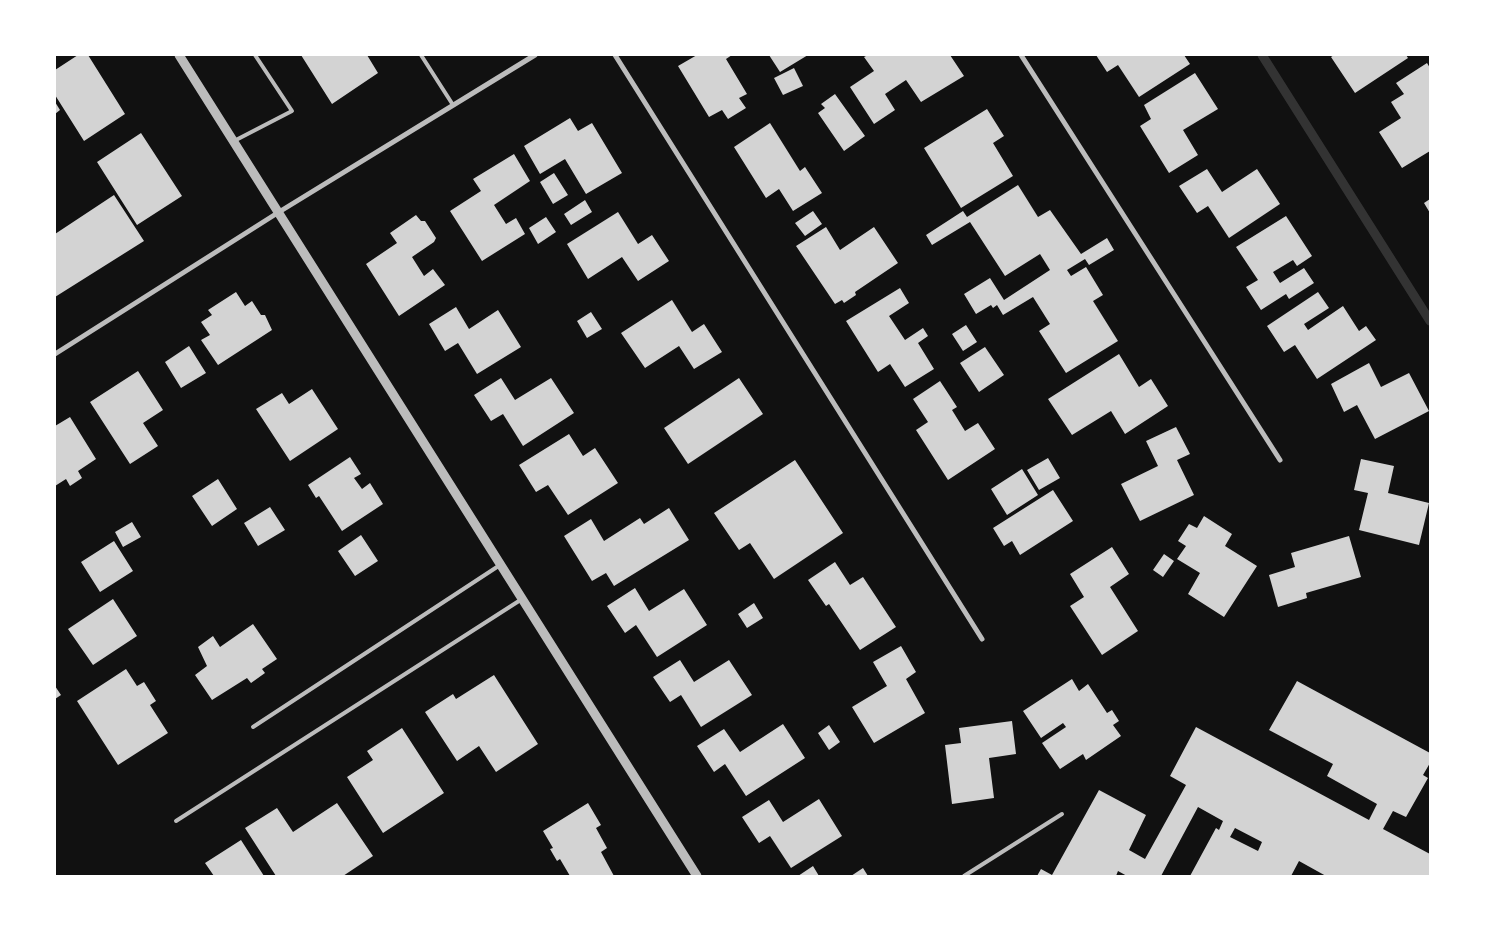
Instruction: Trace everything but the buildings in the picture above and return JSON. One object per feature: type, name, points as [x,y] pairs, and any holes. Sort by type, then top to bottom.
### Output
[{"type":"street","points":[[179,55],[696,876]]},
{"type":"street","points":[[55,354],[279,212],[535,55]]},
{"type":"street","points":[[615,55],[982,639]]},
{"type":"street","points":[[1021,55],[1280,460]]},
{"type":"lane","points":[[234,141],[292,111],[255,55]]},
{"type":"lane","points":[[421,55],[453,106]]},
{"type":"lane","points":[[253,727],[500,564]]},
{"type":"lane","points":[[176,821],[522,599]]},
{"type":"lane","points":[[964,876],[1062,814]]},
{"type":"waterway","points":[[1262,55],[1430,321]]}]
